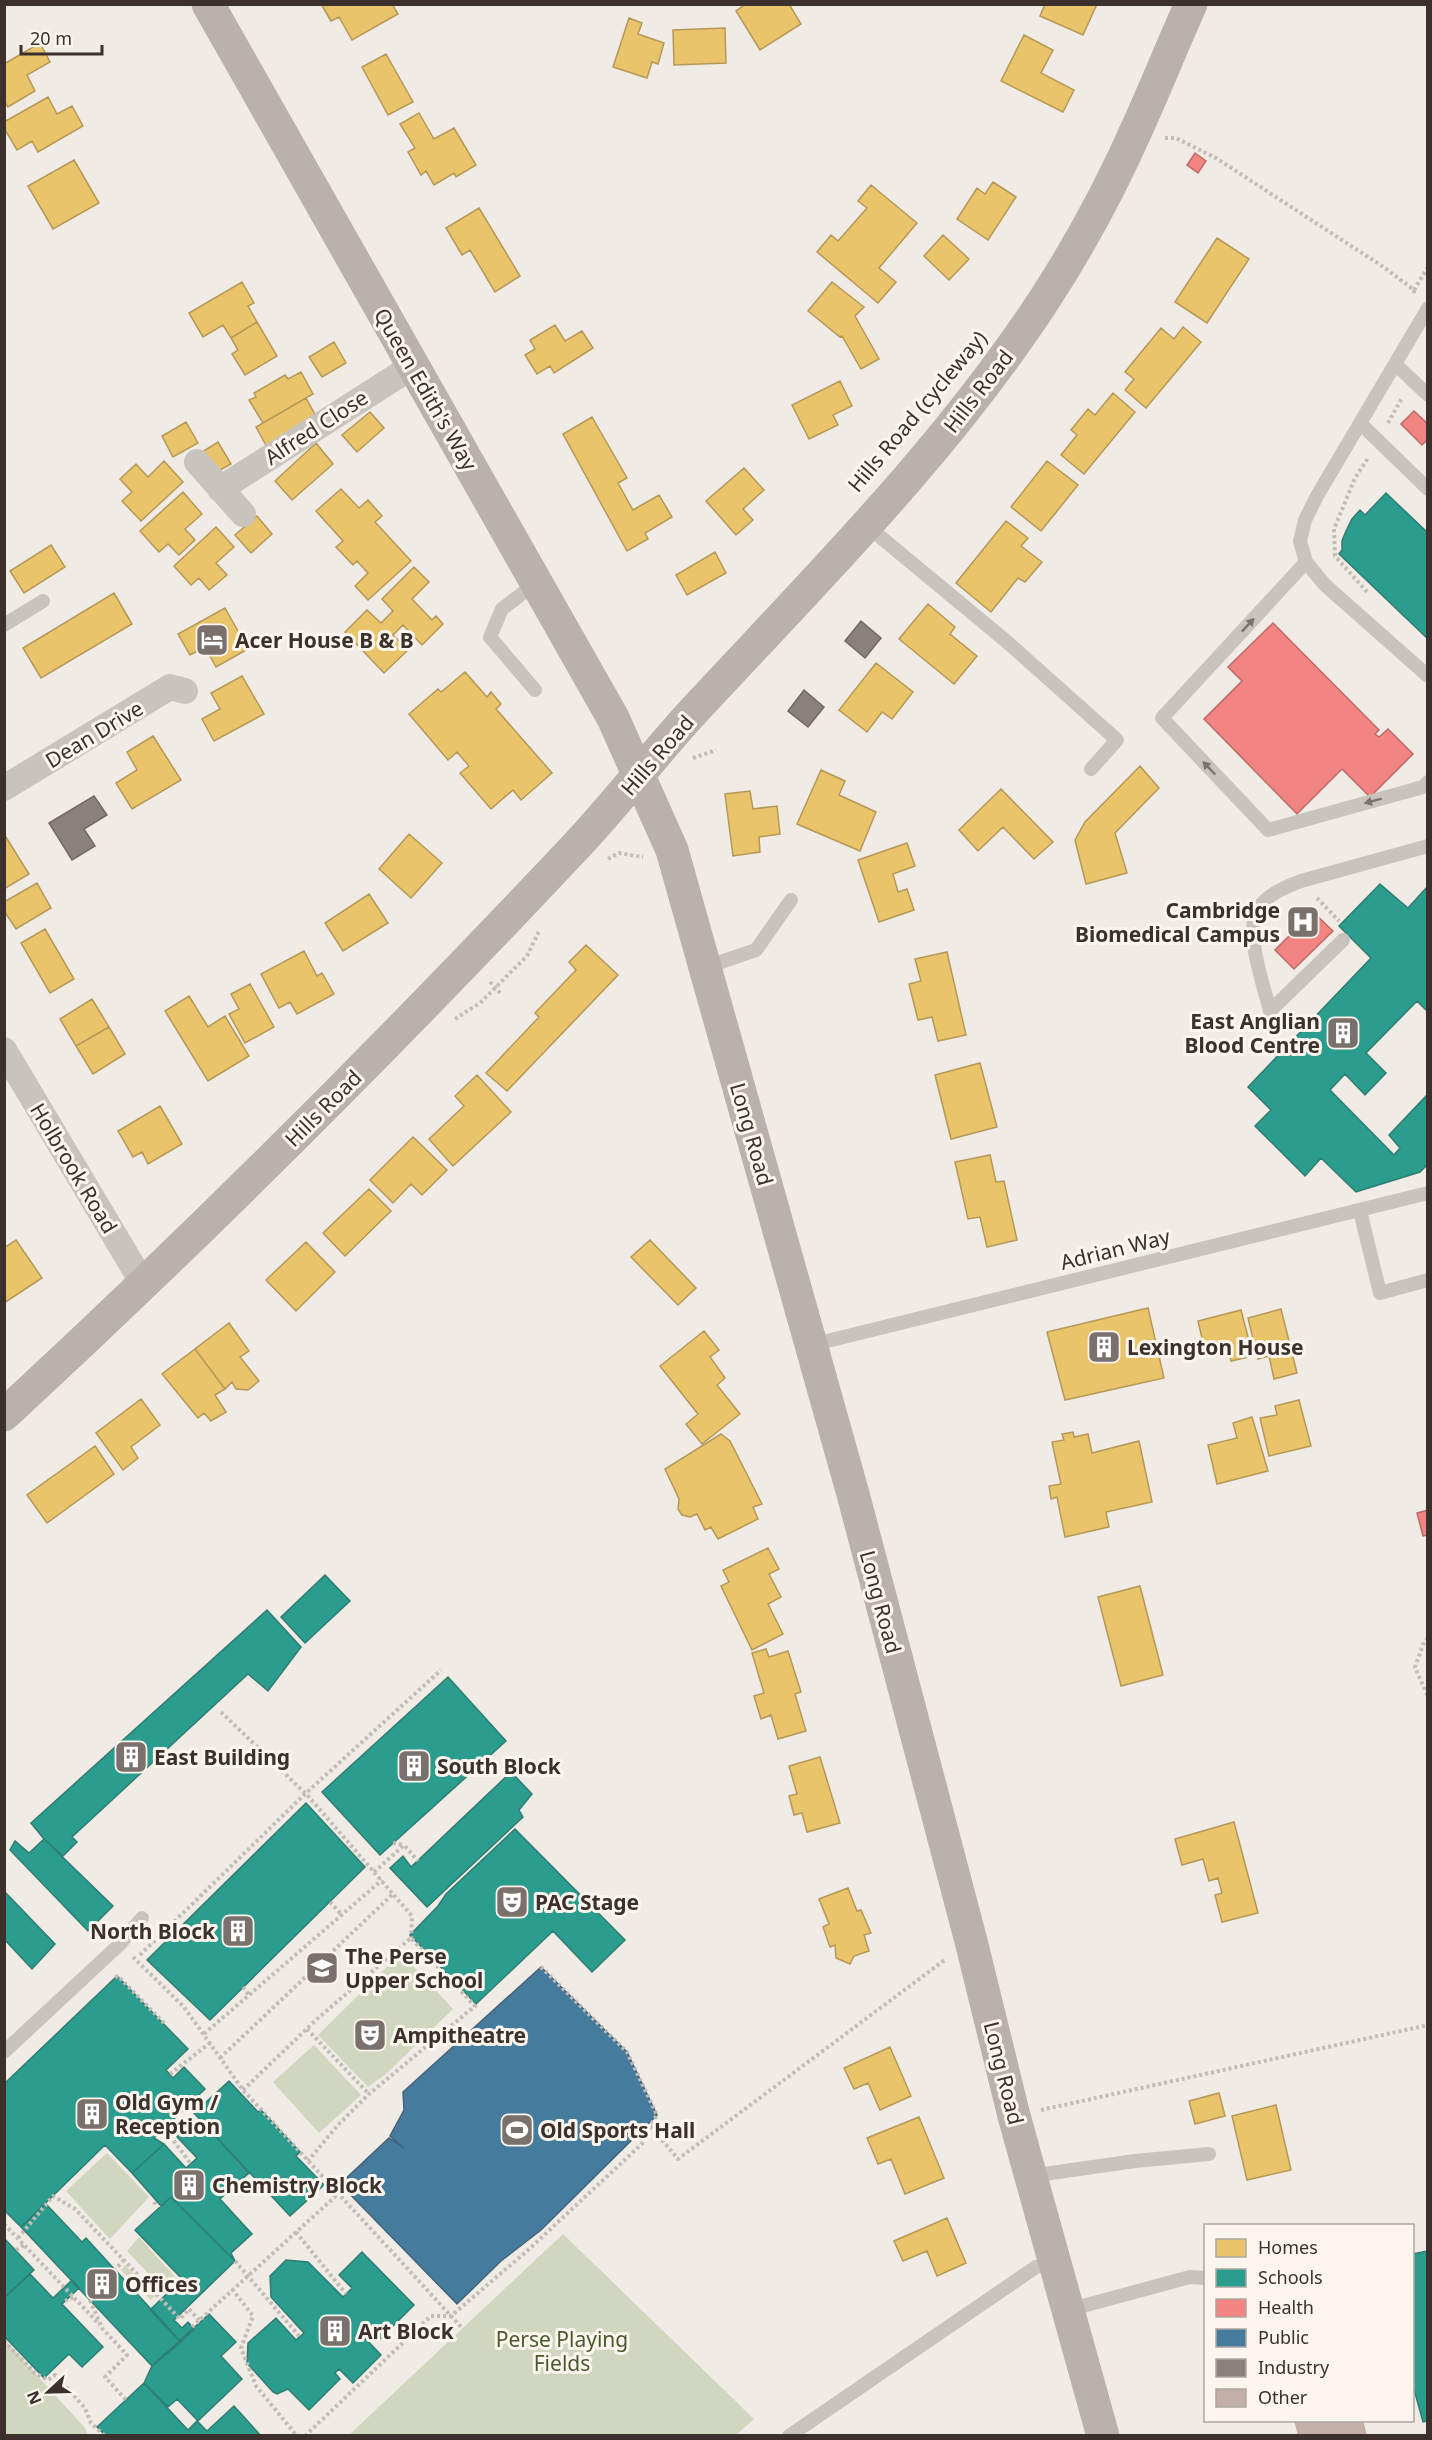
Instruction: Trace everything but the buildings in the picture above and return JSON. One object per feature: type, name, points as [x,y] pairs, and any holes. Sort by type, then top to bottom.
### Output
[{"type":"main road","name":"Queen Edith's Way","points":[[208,4],[614,718],[638,776]]},
{"type":"main road","name":"Hills Road","points":[[4,1415],[144,1285],[333,1099],[571,852],[686,720],[866,525],[943,437],[990,378],[1048,293],[1088,226],[1138,127],[1191,4]]},
{"type":"main road","name":"Long Road","points":[[638,776],[674,856],[812,1345],[971,1941],[1030,2176],[1103,2436]]},
{"type":"street","name":"Alfred Close","points":[[220,489],[413,366]]},
{"type":"street","points":[[197,462],[243,514]]},
{"type":"street","name":"Dean Drive","points":[[4,788],[170,687],[185,691]]},
{"type":"street","name":"Holbrook Road","points":[[4,1050],[144,1285]]},
{"type":"lane","points":[[1428,308],[1317,496],[1305,520],[1300,541],[1306,562],[1325,585],[1428,676]]},
{"type":"lane","points":[[1395,364],[1428,395]]},
{"type":"lane","points":[[1360,423],[1428,489]]},
{"type":"lane","points":[[866,525],[1006,641],[1117,740],[1091,769]]},
{"type":"lane","points":[[1306,562],[1162,718],[1268,830],[1423,787],[1428,782]]},
{"type":"lane","points":[[535,690],[490,637],[502,609],[538,582]]},
{"type":"lane","points":[[4,625],[43,601]]},
{"type":"lane","points":[[1343,940],[1270,1011],[1259,968],[1254,932],[1256,913],[1266,900],[1282,888],[1301,881],[1428,846]]},
{"type":"lane","points":[[706,968],[756,950],[791,900]]},
{"type":"lane","name":"Adrian Way","points":[[812,1345],[1428,1193]]},
{"type":"lane","points":[[1360,1211],[1380,1293],[1428,1280]]},
{"type":"lane","points":[[4,2052],[120,1944],[142,1918]]},
{"type":"lane","points":[[1030,2176],[1135,2161],[1209,2154]]},
{"type":"lane","points":[[789,2436],[1036,2267],[1054,2261]]},
{"type":"lane","points":[[1068,2310],[1190,2277],[1204,2278]]},
{"type":"path","points":[[1162,137],[1176,138],[1215,158],[1385,268],[1414,290]]},
{"type":"path","points":[[1419,322],[1414,290],[1428,267]]},
{"type":"path","points":[[1373,598],[1335,556],[1334,529],[1355,478],[1379,441],[1410,378]]},
{"type":"path","points":[[606,859],[619,853],[644,858]]},
{"type":"path","points":[[1330,911],[1342,923]]},
{"type":"path","points":[[490,982],[500,993]]},
{"type":"path","points":[[1428,1638],[1424,1642],[1415,1667],[1428,1696]]},
{"type":"path","points":[[130,1965],[305,1794],[441,1670]]},
{"type":"path","points":[[221,1712],[305,1794],[381,1880],[412,1916],[411,1938],[475,2006],[369,2094],[337,2126],[308,2161]]},
{"type":"path","points":[[393,1843],[404,1845],[418,1861]]},
{"type":"path","points":[[374,1872],[404,1845]]},
{"type":"path","points":[[204,2034],[381,1880]]},
{"type":"path","points":[[220,2058],[393,1894]]},
{"type":"path","points":[[330,1902],[342,1915]]},
{"type":"path","points":[[243,2090],[307,2029],[411,1938]]},
{"type":"path","points":[[541,1967],[627,2052],[657,2115],[650,2127],[678,2158],[971,1941]]},
{"type":"path","points":[[120,1944],[184,2007],[243,2090],[463,2329]]},
{"type":"path","points":[[108,1979],[118,1976],[124,1970]]},
{"type":"path","points":[[118,1976],[166,2025]]},
{"type":"path","points":[[243,1987],[249,1995]]},
{"type":"path","points":[[1014,2116],[1428,2025]]},
{"type":"path","points":[[307,2029],[369,2094]]},
{"type":"path","points":[[170,2074],[210,2043]]},
{"type":"path","points":[[170,2136],[190,2164]]},
{"type":"path","points":[[305,2436],[431,2316],[451,2316],[529,2249],[645,2141]]},
{"type":"path","points":[[192,2326],[338,2194]]},
{"type":"path","points":[[18,2238],[53,2196],[75,2209],[180,2319],[189,2309],[199,2320]]},
{"type":"path","points":[[154,2202],[158,2207]]},
{"type":"path","points":[[4,2224],[127,2355],[105,2377],[126,2400]]},
{"type":"path","points":[[296,2232],[346,2294]]},
{"type":"path","points":[[524,2243],[529,2249]]},
{"type":"path","points":[[16,2250],[24,2245]]},
{"type":"path","points":[[102,2328],[89,2298],[124,2260]]},
{"type":"path","points":[[235,2261],[300,2337]]},
{"type":"path","points":[[232,2289],[253,2316],[241,2348],[256,2386],[297,2436]]},
{"type":"path","points":[[65,2301],[74,2297]]},
{"type":"path","points":[[4,2342],[36,2373],[48,2380],[55,2375],[86,2408],[91,2423],[105,2436]]},
{"type":"green space","points":[[401,1953],[453,2009],[386,2074],[368,2087],[318,2035]]},
{"type":"green space","points":[[314,2045],[361,2095],[319,2133],[273,2082]]},
{"type":"green space","points":[[107,2153],[149,2197],[110,2239],[66,2191]]},
{"type":"green space","name":"Perse Playing Fields","points":[[563,2234],[754,2419],[735,2436],[349,2435]]},
{"type":"green space","points":[[139,2237],[177,2279],[165,2291],[127,2251]]},
{"type":"green space","points":[[125,2265],[155,2296],[151,2300],[121,2270]]},
{"type":"green space","points":[[4,2339],[85,2428],[88,2435],[5,2435]]},
{"type":"place","name":"Acer House B & B","points":[[212,640]]},
{"type":"place","name":"Cambridge Biomedical Campus","points":[[1303,922]]},
{"type":"place","name":"East Anglian Blood Centre","points":[[1343,1033]]},
{"type":"place","name":"Lexington House","points":[[1104,1347]]},
{"type":"place","name":"East Building","points":[[131,1757]]},
{"type":"place","name":"South Block","points":[[414,1766]]},
{"type":"place","name":"PAC Stage","points":[[512,1902]]},
{"type":"place","name":"North Block","points":[[238,1931]]},
{"type":"place","name":"The Perse Upper School","points":[[322,1968]]},
{"type":"place","name":"Ampitheatre","points":[[370,2035]]},
{"type":"place","name":"Old Gym / Reception","points":[[92,2114]]},
{"type":"place","name":"Old Sports Hall","points":[[517,2130]]},
{"type":"place","name":"Chemistry Block","points":[[189,2185]]},
{"type":"place","name":"Offices","points":[[102,2284]]},
{"type":"place","name":"Art Block","points":[[335,2331]]}]
